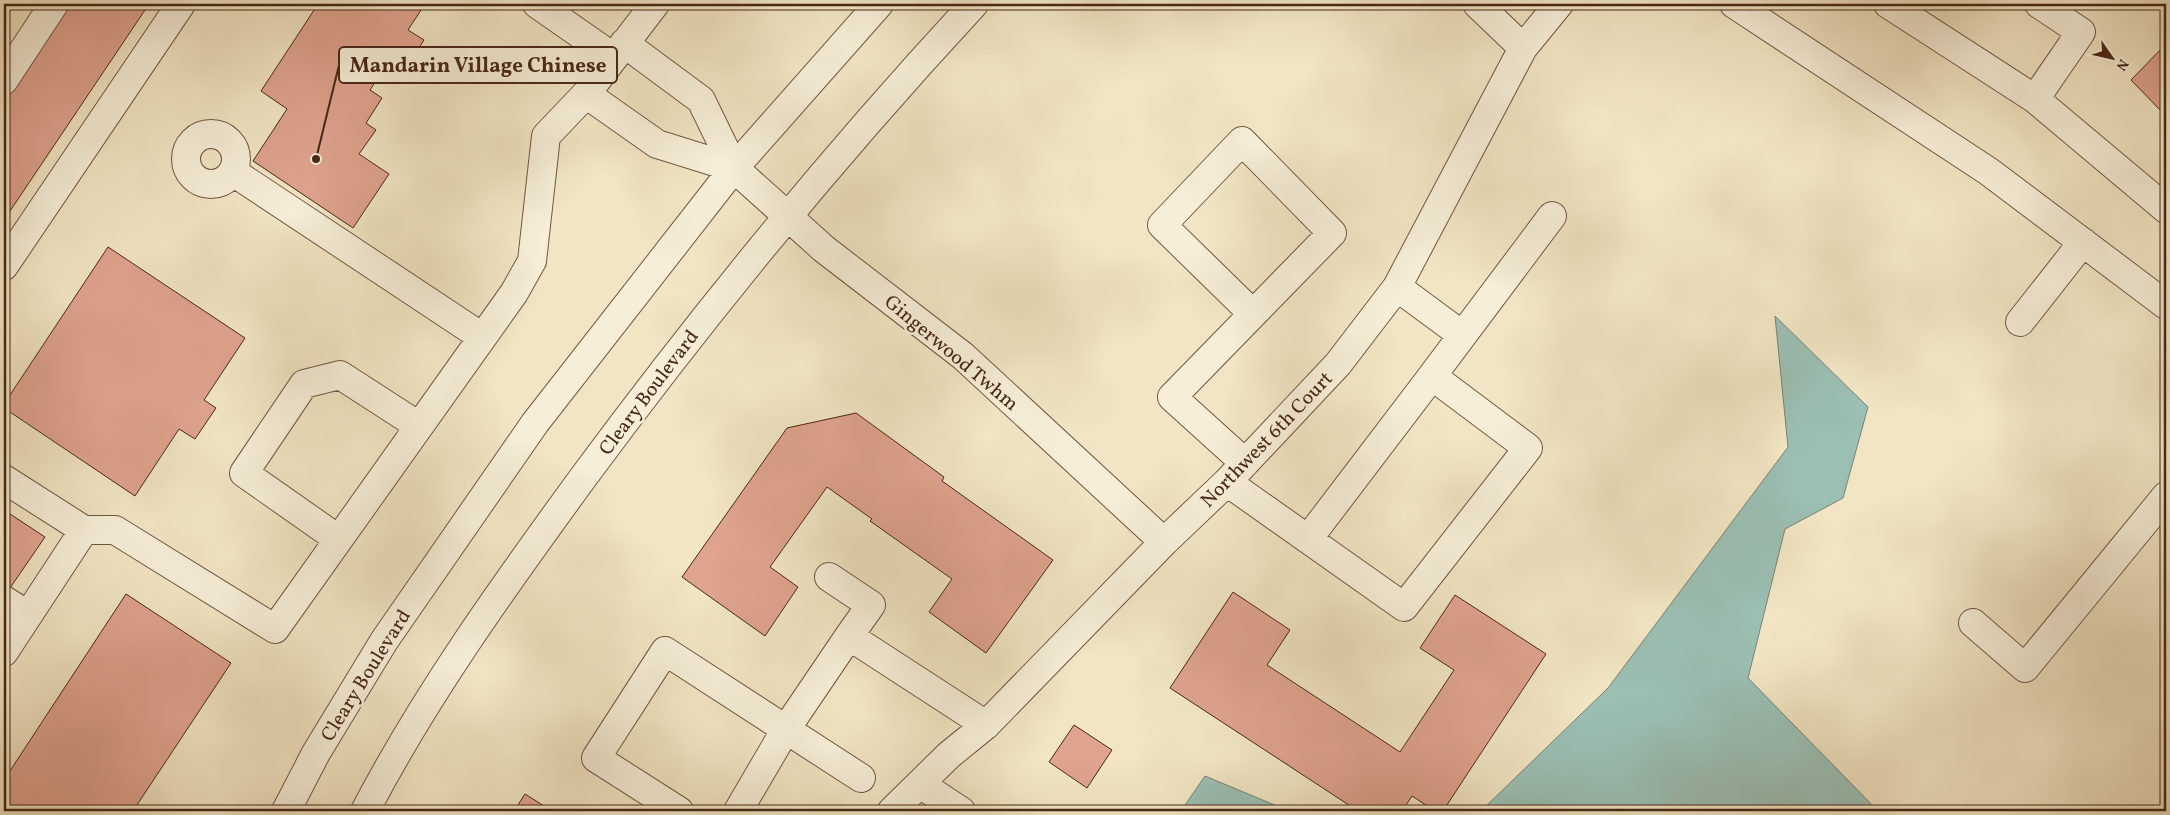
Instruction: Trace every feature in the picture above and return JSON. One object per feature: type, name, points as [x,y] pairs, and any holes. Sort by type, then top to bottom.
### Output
[{"type":"street","points":[[4,80],[54,4]]},
{"type":"street","points":[[4,266],[181,4]]},
{"type":"street","points":[[537,4],[701,100],[734,168]]},
{"type":"street","points":[[4,479],[84,530],[116,530],[275,628],[514,293],[532,261],[546,136],[586,94],[655,4]]},
{"type":"street","name":"Cleary Boulevard","points":[[286,811],[316,752],[384,641],[535,423],[734,168],[879,4]]},
{"type":"street","name":"Cleary Boulevard","points":[[365,811],[387,769],[457,656],[532,548],[719,300],[787,216],[900,83],[974,4]]},
{"type":"street","points":[[1476,4],[1523,48]]},
{"type":"street","name":"Northwest 6th Court","points":[[892,811],[949,755],[986,725],[1164,542],[1236,472],[1338,364],[1397,287],[1523,48],[1559,4]]},
{"type":"street","points":[[1734,4],[1988,171],[2166,303]]},
{"type":"street","points":[[1888,4],[2035,99],[2166,209]]},
{"type":"street","points":[[2035,99],[2081,32],[2039,4]]},
{"type":"street","points":[[586,94],[657,144],[734,168]]},
{"type":"street","points":[[1253,314],[1162,225],[1242,142],[1332,234],[1172,397],[1236,472],[1308,539],[1404,607],[1528,448],[1432,376]]},
{"type":"street","name":"Gingerwood Twhm","points":[[734,168],[824,248],[963,356],[1164,542]]},
{"type":"street","points":[[233,172],[482,338]]},
{"type":"street","points":[[1308,539],[1552,216]]},
{"type":"street","points":[[2020,322],[2083,242]]},
{"type":"street","points":[[1397,287],[1462,335]]},
{"type":"street","points":[[338,539],[244,473],[304,384],[340,375],[419,426]]},
{"type":"street","points":[[1973,624],[2025,668],[2166,496]]},
{"type":"street","points":[[4,652],[84,530]]},
{"type":"street","points":[[738,811],[786,729],[871,606],[829,577]]},
{"type":"street","points":[[4,600],[28,615]]},
{"type":"street","points":[[849,636],[986,725]]},
{"type":"street","points":[[679,811],[596,758],[665,651],[862,778]]},
{"type":"street","points":[[920,784],[961,811]]},
{"type":"water","points":[[1775,316],[1868,407],[1843,498],[1785,529],[1748,678],[1878,811],[1481,811],[1608,688],[1788,447]]},
{"type":"water","points":[[1205,776],[1289,811],[1181,811]]},
{"type":"building","points":[[68,4],[149,4],[4,220],[4,99]]},
{"type":"building","points":[[318,4],[425,4],[408,30],[424,40],[408,65],[393,55],[370,90],[382,98],[366,123],[376,130],[359,154],[389,174],[353,228],[253,161],[287,109],[261,91]]},
{"type":"building","points":[[2166,44],[2166,116],[2131,80]]},
{"type":"building","points":[[108,247],[245,338],[204,400],[216,408],[195,439],[179,429],[135,496],[4,408],[4,404]]},
{"type":"building","points":[[856,413],[944,477],[942,481],[1053,560],[986,653],[929,612],[952,579],[870,521],[872,519],[827,487],[770,567],[798,587],[765,636],[682,577],[787,428]]},
{"type":"building","points":[[4,510],[45,537],[10,588],[4,583]]},
{"type":"building","points":[[1233,592],[1290,630],[1267,665],[1400,752],[1454,670],[1420,648],[1455,595],[1546,654],[1443,811],[1435,811],[1412,796],[1402,811],[1358,811],[1170,688]]},
{"type":"building","points":[[126,594],[231,663],[133,811],[4,811],[4,780]]},
{"type":"building","points":[[1074,725],[1112,750],[1087,788],[1049,762]]},
{"type":"building","points":[[525,794],[552,811],[514,811]]},
{"type":"place","name":"Mandarin Village Chinese","points":[[316,159]]}]
